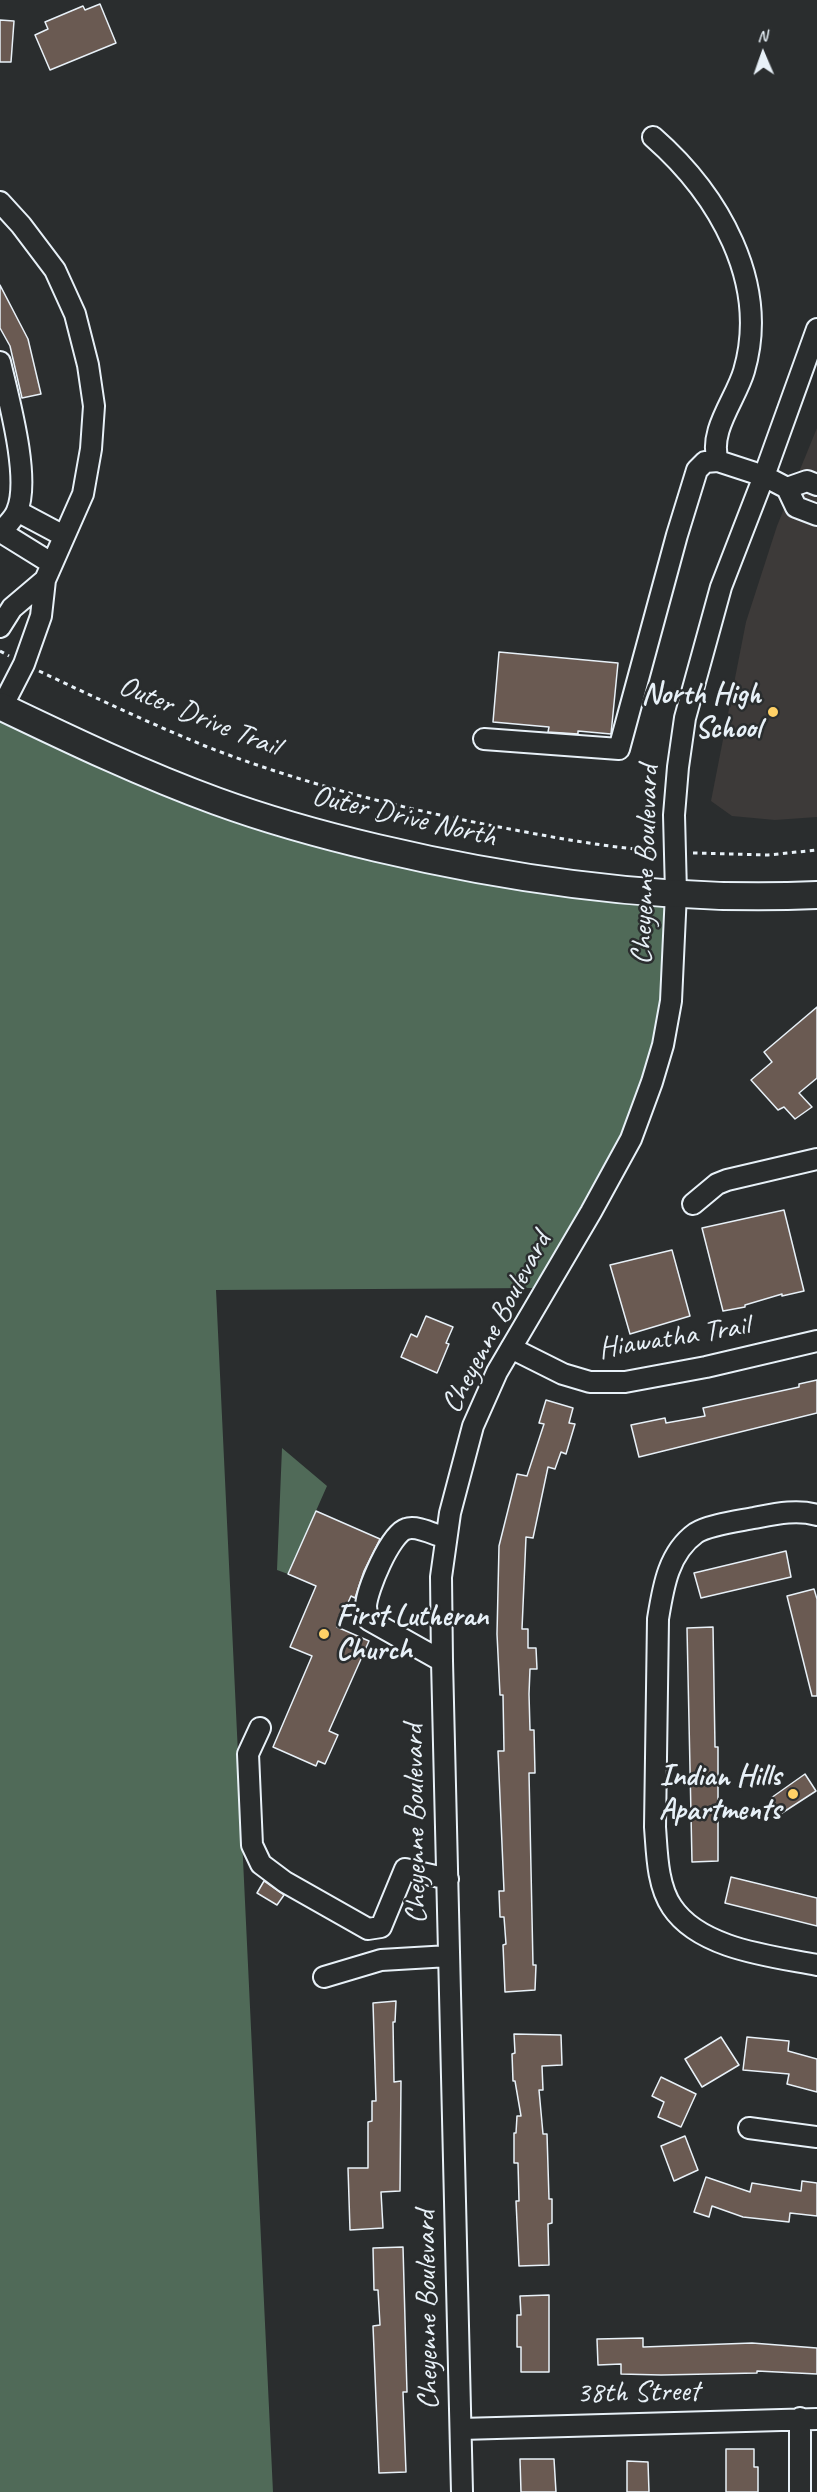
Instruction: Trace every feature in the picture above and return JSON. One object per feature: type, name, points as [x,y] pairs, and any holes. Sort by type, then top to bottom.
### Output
[{"type":"main road","name":"Outer Drive North","points":[[1,707],[78,744],[216,801],[287,825],[449,865],[635,891],[752,897],[817,895]]},
{"type":"street","points":[[653,136],[704,195],[724,225],[744,266],[751,336],[744,372],[715,443],[718,460]]},
{"type":"street","points":[[0,202],[21,225],[54,270],[75,314],[88,365],[94,406],[91,449],[83,494],[48,571],[41,616],[24,664],[1,707]]},
{"type":"street","name":"Cheyenne Boulevard","points":[[462,2492],[442,1660],[441,1577],[446,1539],[472,1426],[497,1372],[631,1139],[652,1082],[663,1045],[671,1001],[676,893],[674,815],[685,718],[721,586],[764,477],[817,329]]},
{"type":"street","points":[[0,362],[16,432],[22,477],[17,511],[1,533],[48,571]]},
{"type":"street","points":[[484,738],[619,749],[649,632],[697,470],[705,462],[718,460],[764,477],[787,488],[796,507],[817,515]]},
{"type":"street","points":[[787,488],[807,481],[817,485]]},
{"type":"street","points":[[17,511],[64,536]]},
{"type":"street","points":[[0,627],[12,608],[48,571]]},
{"type":"street","points":[[693,1204],[717,1184],[727,1180],[817,1159]]},
{"type":"street","name":"Hiawatha Trail","points":[[511,1348],[563,1374],[590,1382],[625,1382],[706,1367],[817,1341]]},
{"type":"street","points":[[817,1515],[803,1510],[734,1522],[697,1533],[674,1558],[663,1591],[658,1619],[655,1827],[657,1860],[663,1885],[671,1906],[683,1920],[714,1940],[742,1950],[817,1965]]},
{"type":"street","points":[[442,1660],[369,1620],[366,1606],[388,1546],[399,1534],[406,1529],[416,1529],[446,1539]]},
{"type":"street","points":[[260,1728],[248,1755],[252,1845],[261,1864],[285,1882],[368,1929],[381,1927],[405,1869],[448,1879]]},
{"type":"street","points":[[324,1977],[381,1960],[449,1956]]},
{"type":"street","points":[[749,2128],[817,2137]]},
{"type":"street","points":[[800,2492],[808,2419]]},
{"type":"street","name":"38th Street","points":[[461,2429],[808,2419]]},
{"type":"path","name":"Outer Drive Trail","points":[[0,651],[132,715],[205,746],[285,774],[362,797],[459,820],[584,844],[676,852],[760,855],[817,850]]},
{"type":"shaded area","name":"North High School","points":[[817,428],[817,817],[775,820],[732,816],[711,801],[746,622],[777,526]]},
{"type":"green space","points":[[0,710],[234,811],[670,899],[663,998],[647,1067],[618,1145],[535,1288],[216,1290],[273,2492],[0,2492]]},
{"type":"green space","points":[[282,1448],[327,1486],[288,1574],[277,1570]]},
{"type":"building","points":[[100,4],[116,43],[50,70],[35,35],[48,29],[45,22],[83,6],[85,10]]},
{"type":"building","points":[[0,20],[14,21],[11,62],[0,62]]},
{"type":"building","points":[[0,285],[28,339],[41,394],[22,398],[10,346],[0,328]]},
{"type":"building","points":[[499,652],[618,663],[611,734],[578,731],[578,734],[548,732],[549,727],[493,722]]},
{"type":"building","points":[[817,1007],[817,1078],[799,1093],[812,1107],[795,1119],[784,1107],[778,1110],[751,1080],[772,1062],[764,1052]]},
{"type":"building","points":[[784,1210],[804,1291],[782,1296],[782,1294],[745,1305],[745,1307],[723,1311],[702,1228]]},
{"type":"building","points":[[672,1250],[690,1316],[630,1334],[610,1265]]},
{"type":"building","points":[[426,1316],[453,1327],[446,1343],[449,1344],[437,1373],[401,1357],[411,1334],[417,1337]]},
{"type":"building","points":[[817,1380],[817,1413],[639,1457],[631,1425],[665,1418],[666,1423],[705,1416],[703,1408],[799,1387],[799,1384]]},
{"type":"building","points":[[546,1400],[573,1408],[569,1423],[575,1424],[566,1454],[561,1452],[555,1469],[548,1467],[533,1538],[526,1537],[522,1629],[528,1629],[528,1648],[536,1648],[537,1669],[530,1669],[529,1694],[530,1730],[534,1730],[535,1773],[529,1773],[535,1990],[505,1992],[503,1945],[506,1944],[504,1917],[500,1917],[499,1891],[504,1891],[498,1751],[504,1751],[503,1695],[500,1695],[497,1634],[499,1546],[517,1474],[527,1476],[544,1424],[539,1423]]},
{"type":"building","name":"First Lutheran Church","points":[[316,1511],[380,1539],[364,1571],[355,1598],[351,1596],[337,1627],[369,1641],[329,1731],[338,1735],[325,1764],[318,1761],[316,1766],[273,1747],[312,1656],[290,1647],[316,1586],[288,1574]]},
{"type":"building","points":[[786,1551],[791,1577],[701,1598],[694,1573]]},
{"type":"building","points":[[814,1589],[817,1599],[817,1696],[812,1696],[787,1596]]},
{"type":"building","points":[[713,1627],[715,1747],[718,1747],[718,1861],[692,1862],[687,1628]]},
{"type":"building","name":"Indian Hills Apartments","points":[[805,1774],[816,1791],[782,1813],[771,1798]]},
{"type":"building","points":[[731,1877],[817,1898],[817,1926],[725,1903]]},
{"type":"building","points":[[264,1881],[284,1895],[277,1905],[257,1893]]},
{"type":"building","points":[[396,2001],[395,2022],[393,2022],[394,2082],[401,2081],[400,2191],[381,2192],[383,2228],[350,2230],[348,2168],[368,2168],[368,2122],[372,2121],[372,2101],[376,2101],[373,2003]]},
{"type":"building","points":[[514,2034],[561,2035],[562,2065],[542,2066],[543,2090],[539,2090],[543,2134],[547,2134],[549,2199],[552,2199],[552,2223],[548,2224],[549,2265],[519,2266],[516,2201],[519,2201],[518,2163],[514,2163],[514,2133],[516,2133],[517,2116],[521,2116],[515,2081],[513,2081]]},
{"type":"building","points":[[721,2037],[739,2065],[702,2087],[685,2059]]},
{"type":"building","points":[[747,2037],[789,2041],[788,2051],[817,2059],[817,2092],[787,2084],[789,2074],[743,2070]]},
{"type":"building","points":[[661,2077],[696,2094],[681,2127],[658,2117],[664,2102],[652,2096]]},
{"type":"building","points":[[685,2136],[698,2170],[674,2181],[661,2146]]},
{"type":"building","points":[[706,2177],[750,2192],[752,2183],[801,2191],[802,2181],[817,2183],[817,2216],[790,2213],[789,2222],[743,2217],[712,2206],[709,2217],[694,2212]]},
{"type":"building","points":[[403,2247],[407,2392],[403,2392],[406,2472],[379,2473],[373,2326],[380,2325],[378,2290],[374,2290],[373,2248]]},
{"type":"building","points":[[549,2295],[549,2372],[521,2372],[521,2347],[517,2347],[517,2315],[521,2315],[520,2296]]},
{"type":"building","points":[[643,2338],[643,2347],[752,2343],[817,2348],[817,2374],[757,2371],[757,2373],[621,2374],[621,2364],[598,2365],[597,2339]]},
{"type":"building","points":[[726,2449],[754,2449],[754,2467],[758,2467],[758,2492],[726,2492]]},
{"type":"building","points":[[520,2459],[554,2459],[556,2492],[521,2492]]},
{"type":"building","points":[[627,2461],[648,2462],[649,2492],[627,2492]]},
{"type":"place","name":"North High School","points":[[773,712]]},
{"type":"place","name":"First Lutheran Church","points":[[324,1634]]},
{"type":"place","name":"Indian Hills Apartments","points":[[793,1794]]}]
